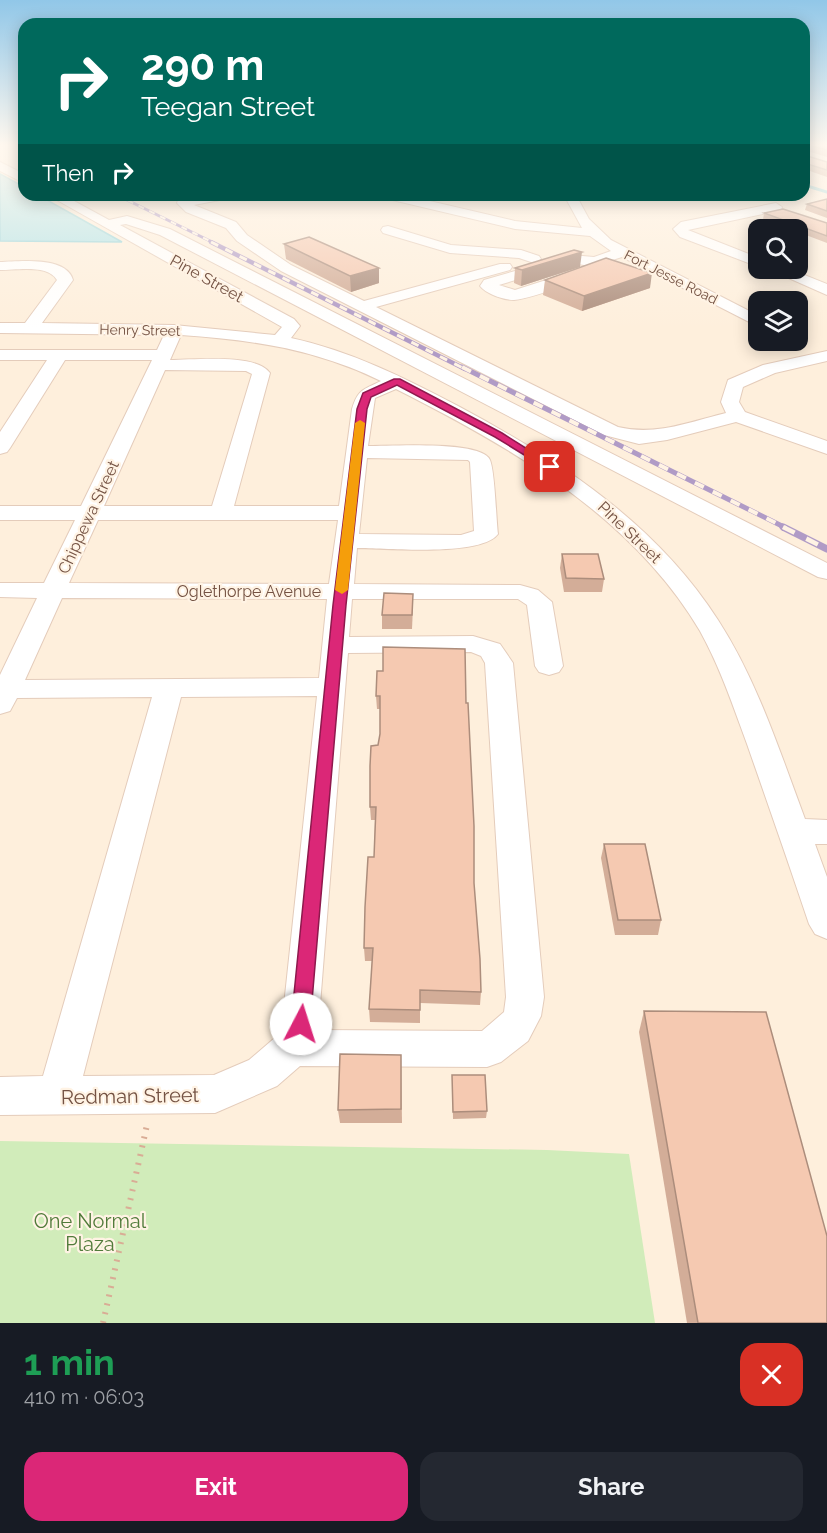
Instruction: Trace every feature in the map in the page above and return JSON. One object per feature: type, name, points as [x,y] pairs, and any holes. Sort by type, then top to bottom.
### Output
[{"type":"street","name":"Pine Street","points":[[73,206],[288,323],[292,326],[291,330],[279,341]]},
{"type":"street","points":[[187,206],[231,225],[242,238],[286,268],[611,431],[639,438],[667,434],[737,416],[827,448]]},
{"type":"street","points":[[436,206],[526,226],[562,232],[592,232]]},
{"type":"street","name":"Fort Jesse Road","points":[[574,206],[579,217],[606,243],[748,316]]},
{"type":"street","points":[[748,259],[685,234],[680,229],[686,225],[781,209],[772,206]]},
{"type":"street","points":[[106,224],[127,220],[165,232],[827,572]]},
{"type":"street","points":[[388,230],[450,249],[521,254],[534,259]]},
{"type":"street","points":[[362,306],[534,259],[606,243]]},
{"type":"street","points":[[595,261],[598,268],[516,295],[509,295],[488,286],[489,283],[570,259],[595,261],[624,252]]},
{"type":"street","points":[[0,266],[45,267],[60,271],[64,276],[65,280],[30,328]]},
{"type":"street","points":[[800,279],[827,290]]},
{"type":"street","name":"Henry Street","points":[[0,328],[175,330],[238,334],[279,341]]},
{"type":"street","name":"Chippewa Street","points":[[2,694],[54,590],[175,330]]},
{"type":"street","name":"Pine Street","points":[[279,341],[336,356],[397,381],[499,435],[566,477],[603,505],[637,536],[663,565],[705,620],[728,662],[743,695],[827,924]]},
{"type":"street","points":[[808,347],[826,356]]},
{"type":"street","points":[[0,355],[59,355],[247,366],[261,373],[221,514]]},
{"type":"street","points":[[0,448],[59,355]]},
{"type":"street","points":[[737,416],[730,402],[735,384],[769,369],[826,356]]},
{"type":"street","points":[[337,645],[472,644],[491,650],[498,663],[525,997],[524,1015],[513,1032],[487,1050],[297,1036],[341,592],[362,409],[366,395],[397,381]]},
{"type":"street","points":[[347,541],[460,542],[475,540],[486,534],[480,460],[474,456],[461,453],[357,452]]},
{"type":"street","points":[[0,513],[89,515],[350,513]]},
{"type":"street","name":"Oglethorpe Avenue","points":[[0,590],[510,591],[530,595],[536,598],[540,605],[549,666]]},
{"type":"street","points":[[2,694],[169,688],[332,687]]},
{"type":"street","points":[[57,1097],[169,688]]},
{"type":"street","points":[[794,831],[827,832]]},
{"type":"street","name":"Redman Street","points":[[0,1096],[215,1094],[263,1073],[297,1036]]},
{"type":"path","points":[[103,1323],[154,1095]]},
{"type":"green space","name":"One Normal Plaza","points":[[0,1141],[547,1150],[629,1154],[655,1323],[0,1323]]},
{"type":"water","points":[[0,206],[57,206],[122,242],[0,241]]},
{"type":"building","points":[[812,206],[827,206],[827,211]]},
{"type":"building","points":[[783,209],[827,223],[827,236],[808,229],[808,219],[780,219],[764,213]]},
{"type":"building","points":[[309,237],[379,268],[350,276],[284,244]]},
{"type":"building","points":[[574,250],[582,252],[522,270],[515,268]]},
{"type":"building","points":[[606,258],[652,273],[584,296],[545,280]]},
{"type":"building","points":[[562,554],[598,554],[604,579],[566,578]]},
{"type":"building","points":[[384,593],[413,594],[412,615],[382,615]]},
{"type":"building","points":[[383,647],[465,649],[474,826],[474,883],[481,992],[420,990],[420,1010],[369,1009],[373,948],[364,948],[365,907],[368,857],[374,857],[376,807],[370,807],[370,766],[371,746],[378,745],[380,734],[380,696],[376,696],[377,671],[383,671]]},
{"type":"building","points":[[604,844],[645,844],[661,920],[618,920]]},
{"type":"building","points":[[644,1011],[766,1012],[827,1236],[827,1323],[698,1323]]},
{"type":"building","points":[[340,1054],[401,1055],[401,1109],[338,1110]]},
{"type":"building","points":[[452,1075],[485,1075],[487,1111],[453,1112]]},
{"type":"railway","points":[[139,206],[214,243]]},
{"type":"railway","points":[[211,242],[465,369]]},
{"type":"railway","points":[[462,367],[786,528]]},
{"type":"railway","points":[[783,527],[827,549]]},
{"type":"slow traffic","points":[[342,590],[360,423]]},
{"type":"route","points":[[301,1024],[339,605],[362,409],[366,395],[397,381],[499,435],[550,467]]}]
